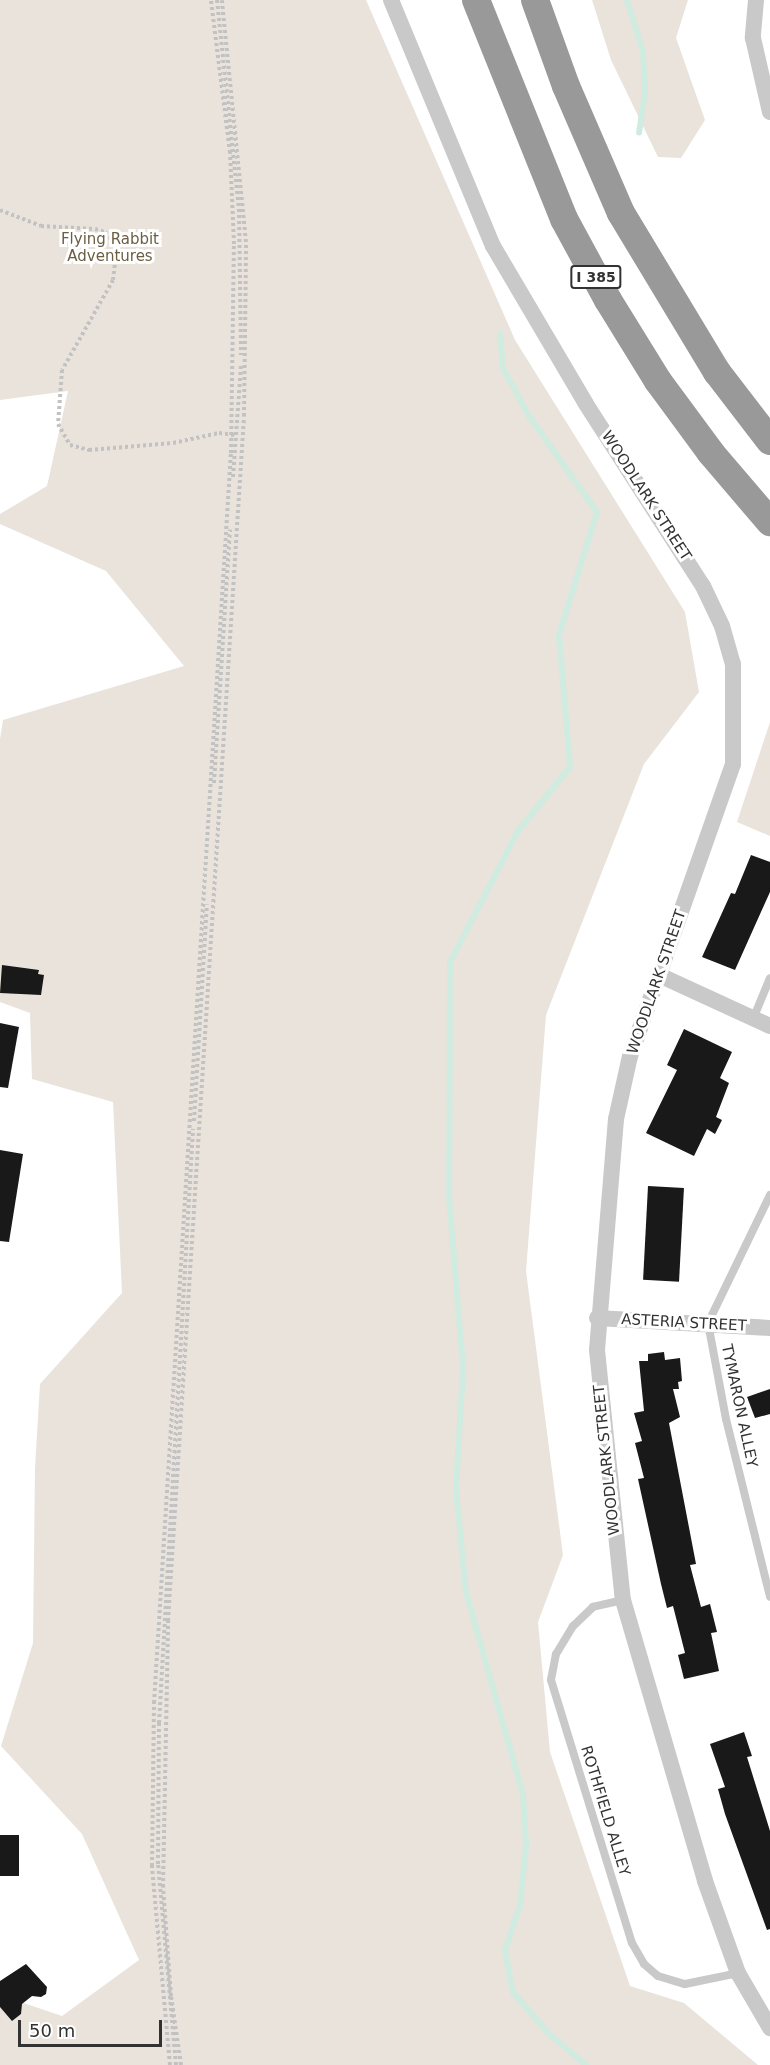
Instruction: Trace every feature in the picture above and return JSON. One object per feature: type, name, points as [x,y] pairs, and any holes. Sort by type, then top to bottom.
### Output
[{"type":"highway","name":"I 385","points":[[476,0],[564,219],[608,300],[658,381],[711,453],[770,522]]},
{"type":"highway","points":[[535,0],[566,86],[621,213],[717,372],[770,441]]},
{"type":"street","name":"WOODLARK STREET","points":[[391,0],[494,246],[586,404],[698,577],[722,626],[733,664],[733,764],[630,1056],[616,1119],[597,1318],[599,1395],[623,1600],[676,1786],[738,1973],[769,2026]]},
{"type":"street","points":[[756,0],[753,38],[770,112]]},
{"type":"street","points":[[659,975],[770,1026]]},
{"type":"street","name":"ASTERIA STREET","points":[[597,1318],[770,1328]]},
{"type":"lane","points":[[753,1018],[770,978]]},
{"type":"lane","points":[[708,1323],[770,1195]]},
{"type":"lane","name":"TYMARON ALLEY","points":[[708,1323],[726,1419],[770,1597]]},
{"type":"lane","name":"ROTHFIELD ALLEY","points":[[623,1600],[593,1607],[573,1626],[556,1654],[550,1680],[633,1943],[644,1964],[658,1976],[685,1984],[738,1973]]},
{"type":"path","points":[[170,2065],[152,1877],[154,1703],[229,498],[234,244],[230,153],[211,0]]},
{"type":"path","points":[[176,2065],[158,1864],[159,1723],[241,363],[239,209],[217,0]]},
{"type":"path","points":[[181,2065],[171,1996],[163,1887],[168,1621],[244,416],[246,242],[222,0]]},
{"type":"path","points":[[0,210],[41,226],[105,232],[117,247],[113,280],[62,370],[58,423],[70,445],[89,450],[236,435]]},
{"type":"green space","name":"Flying Rabbit Adventures","points":[[0,0],[366,0],[515,340],[685,612],[699,692],[644,764],[546,1015],[526,1271],[563,1555],[538,1622],[550,1752],[630,1986],[684,2003],[758,2065],[0,2065],[0,1995],[62,2016],[139,1960],[82,1834],[1,1746],[33,1643],[35,1468],[40,1384],[122,1293],[113,1102],[32,1079],[30,1013],[0,1002],[0,739],[3,720],[184,666],[106,571],[0,524],[0,514],[47,486],[68,391],[0,400]]},
{"type":"green space","points":[[592,0],[688,0],[676,38],[705,120],[681,158],[658,157],[611,60]]},
{"type":"green space","points":[[770,722],[770,836],[737,822]]},
{"type":"building","points":[[751,855],[770,862],[770,892],[735,970],[702,957],[731,893],[735,894]]},
{"type":"building","points":[[2,965],[39,970],[38,974],[44,975],[41,995],[0,993]]},
{"type":"building","points":[[0,1023],[19,1027],[8,1088],[0,1087]]},
{"type":"building","points":[[684,1029],[732,1052],[720,1078],[729,1083],[716,1117],[722,1120],[715,1134],[707,1129],[694,1156],[646,1133],[677,1070],[667,1065]]},
{"type":"building","points":[[0,1150],[23,1154],[9,1242],[0,1241]]},
{"type":"building","points":[[648,1186],[684,1188],[679,1282],[643,1280]]},
{"type":"building","points":[[664,1352],[665,1360],[680,1358],[682,1381],[678,1382],[679,1389],[673,1389],[680,1417],[669,1423],[696,1564],[690,1565],[701,1607],[710,1604],[717,1632],[711,1633],[719,1671],[684,1679],[678,1655],[685,1653],[673,1606],[667,1608],[661,1584],[638,1479],[644,1478],[635,1443],[642,1441],[634,1413],[644,1411],[639,1361],[648,1361],[648,1354]]},
{"type":"building","points":[[770,1389],[770,1414],[755,1418],[747,1397]]},
{"type":"building","points":[[744,1732],[752,1756],[747,1757],[770,1831],[770,1929],[767,1930],[725,1814],[718,1789],[725,1787],[710,1744]]},
{"type":"building","points":[[0,1835],[19,1835],[19,1876],[0,1876]]},
{"type":"building","points":[[26,1964],[47,1987],[46,1994],[41,1997],[32,1996],[22,2004],[21,2014],[12,2021],[0,2007],[0,1981]]},
{"type":"waterway","points":[[627,0],[643,52],[645,92],[639,133]]},
{"type":"waterway","points":[[500,334],[503,368],[529,416],[597,512],[559,635],[570,767],[518,831],[450,962],[449,1197],[463,1368],[456,1489],[466,1592],[523,1795],[526,1846],[520,1905],[505,1951],[513,1992],[548,2033],[586,2065]]}]
